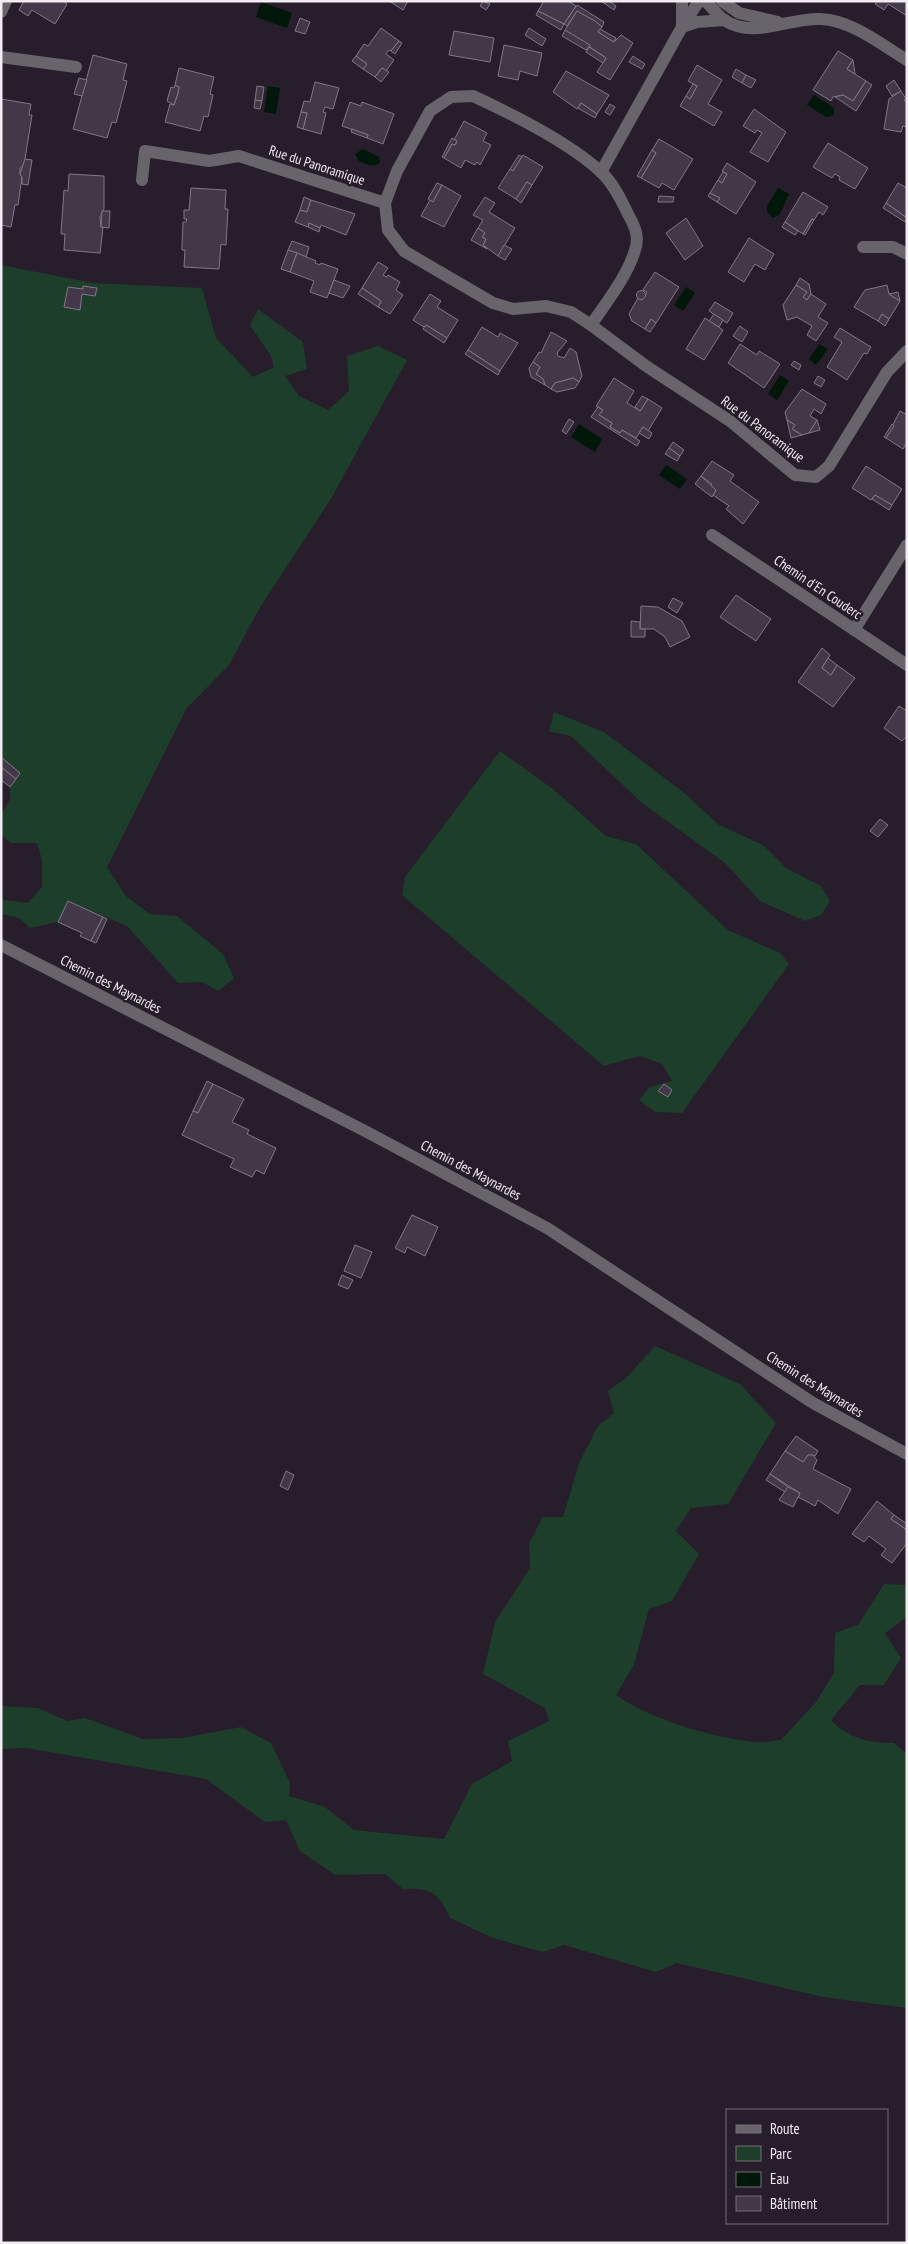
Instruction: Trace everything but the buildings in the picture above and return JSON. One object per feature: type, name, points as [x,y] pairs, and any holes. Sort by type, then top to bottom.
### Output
[{"type":"street","points":[[1,12],[6,1]]},
{"type":"street","points":[[682,1],[682,27]]},
{"type":"street","points":[[602,172],[682,27],[699,1]]},
{"type":"street","points":[[705,1],[725,20],[736,26],[756,29],[822,19],[841,23],[907,60]]},
{"type":"street","points":[[722,1],[739,13],[782,24]]},
{"type":"street","points":[[682,27],[697,22],[725,20]]},
{"type":"street","points":[[1,57],[76,67]]},
{"type":"street","name":"Rue du Panoramique","points":[[591,325],[615,289],[636,249],[637,230],[619,195],[602,172],[570,150],[510,114],[473,96],[451,97],[430,112],[397,171],[385,203],[388,230],[404,251],[493,304],[513,309],[546,306],[571,312],[646,366],[730,421],[795,475],[816,477],[829,466],[887,372],[907,352]]},
{"type":"street","name":"Rue du Panoramique","points":[[142,180],[145,151],[208,161],[239,156],[385,203]]},
{"type":"street","points":[[863,247],[893,247],[907,254]]},
{"type":"street","name":"Chemin d'En Couderc","points":[[712,535],[907,665]]},
{"type":"street","points":[[854,630],[907,545]]},
{"type":"street","name":"Chemin des Maynardes","points":[[1,945],[365,1130],[538,1223],[632,1282],[813,1403],[907,1454]]},
{"type":"green space","points":[[1,265],[93,283],[202,288],[216,338],[253,377],[274,367],[271,356],[250,325],[258,309],[303,342],[307,369],[285,376],[299,396],[328,410],[349,391],[347,356],[378,346],[407,360],[332,497],[259,609],[229,665],[186,709],[107,867],[126,896],[150,914],[177,916],[223,954],[234,978],[218,991],[202,982],[178,983],[127,926],[68,901],[58,922],[30,928],[19,918],[1,914],[1,896],[4,900],[28,903],[42,887],[42,860],[37,843],[11,843],[1,835],[1,815],[10,799],[10,787],[20,773],[1,757]]},
{"type":"green space","points":[[554,712],[604,732],[683,792],[719,825],[763,845],[786,868],[821,886],[830,901],[821,915],[805,921],[760,901],[725,863],[642,803],[571,736],[549,731]]},
{"type":"green space","points":[[500,751],[553,789],[606,836],[636,844],[728,930],[780,953],[789,964],[682,1113],[655,1112],[639,1100],[650,1087],[672,1081],[662,1064],[640,1056],[604,1066],[402,895],[405,877]]},
{"type":"green space","points":[[655,1346],[740,1384],[776,1423],[728,1504],[691,1508],[676,1531],[699,1554],[672,1601],[649,1609],[634,1665],[616,1695],[646,1712],[701,1732],[754,1742],[781,1740],[816,1702],[834,1673],[835,1633],[858,1625],[884,1584],[907,1585],[907,1617],[885,1633],[901,1658],[884,1685],[860,1685],[831,1720],[852,1735],[876,1742],[894,1743],[907,1754],[907,2008],[823,1997],[677,1963],[656,1972],[564,1945],[543,1952],[493,1938],[450,1918],[442,1903],[433,1894],[420,1889],[403,1889],[385,1874],[335,1875],[300,1851],[286,1820],[265,1822],[206,1779],[26,1748],[1,1749],[1,1706],[38,1708],[67,1721],[85,1718],[143,1739],[182,1738],[241,1727],[271,1743],[290,1783],[289,1796],[325,1807],[354,1830],[444,1839],[472,1784],[512,1761],[508,1741],[549,1721],[545,1708],[483,1674],[495,1622],[530,1568],[529,1543],[543,1517],[563,1517],[579,1463],[598,1426],[614,1413],[608,1391],[626,1378]]},
{"type":"water","points":[[261,2],[292,13],[287,28],[256,17]]},
{"type":"water","points":[[268,86],[280,88],[276,114],[264,112]]},
{"type":"water","points":[[814,95],[834,108],[834,115],[826,117],[807,105]]},
{"type":"water","points":[[363,149],[379,157],[380,162],[373,166],[359,161],[355,154]]},
{"type":"water","points":[[778,188],[789,194],[780,214],[773,218],[767,212],[767,206]]},
{"type":"water","points":[[686,287],[695,293],[683,311],[674,305]]},
{"type":"water","points":[[819,344],[828,349],[816,365],[809,359]]},
{"type":"water","points":[[780,375],[789,381],[777,400],[768,394]]},
{"type":"water","points":[[579,424],[602,439],[595,452],[571,437]]},
{"type":"water","points":[[666,465],[687,479],[680,489],[659,475]]}]
